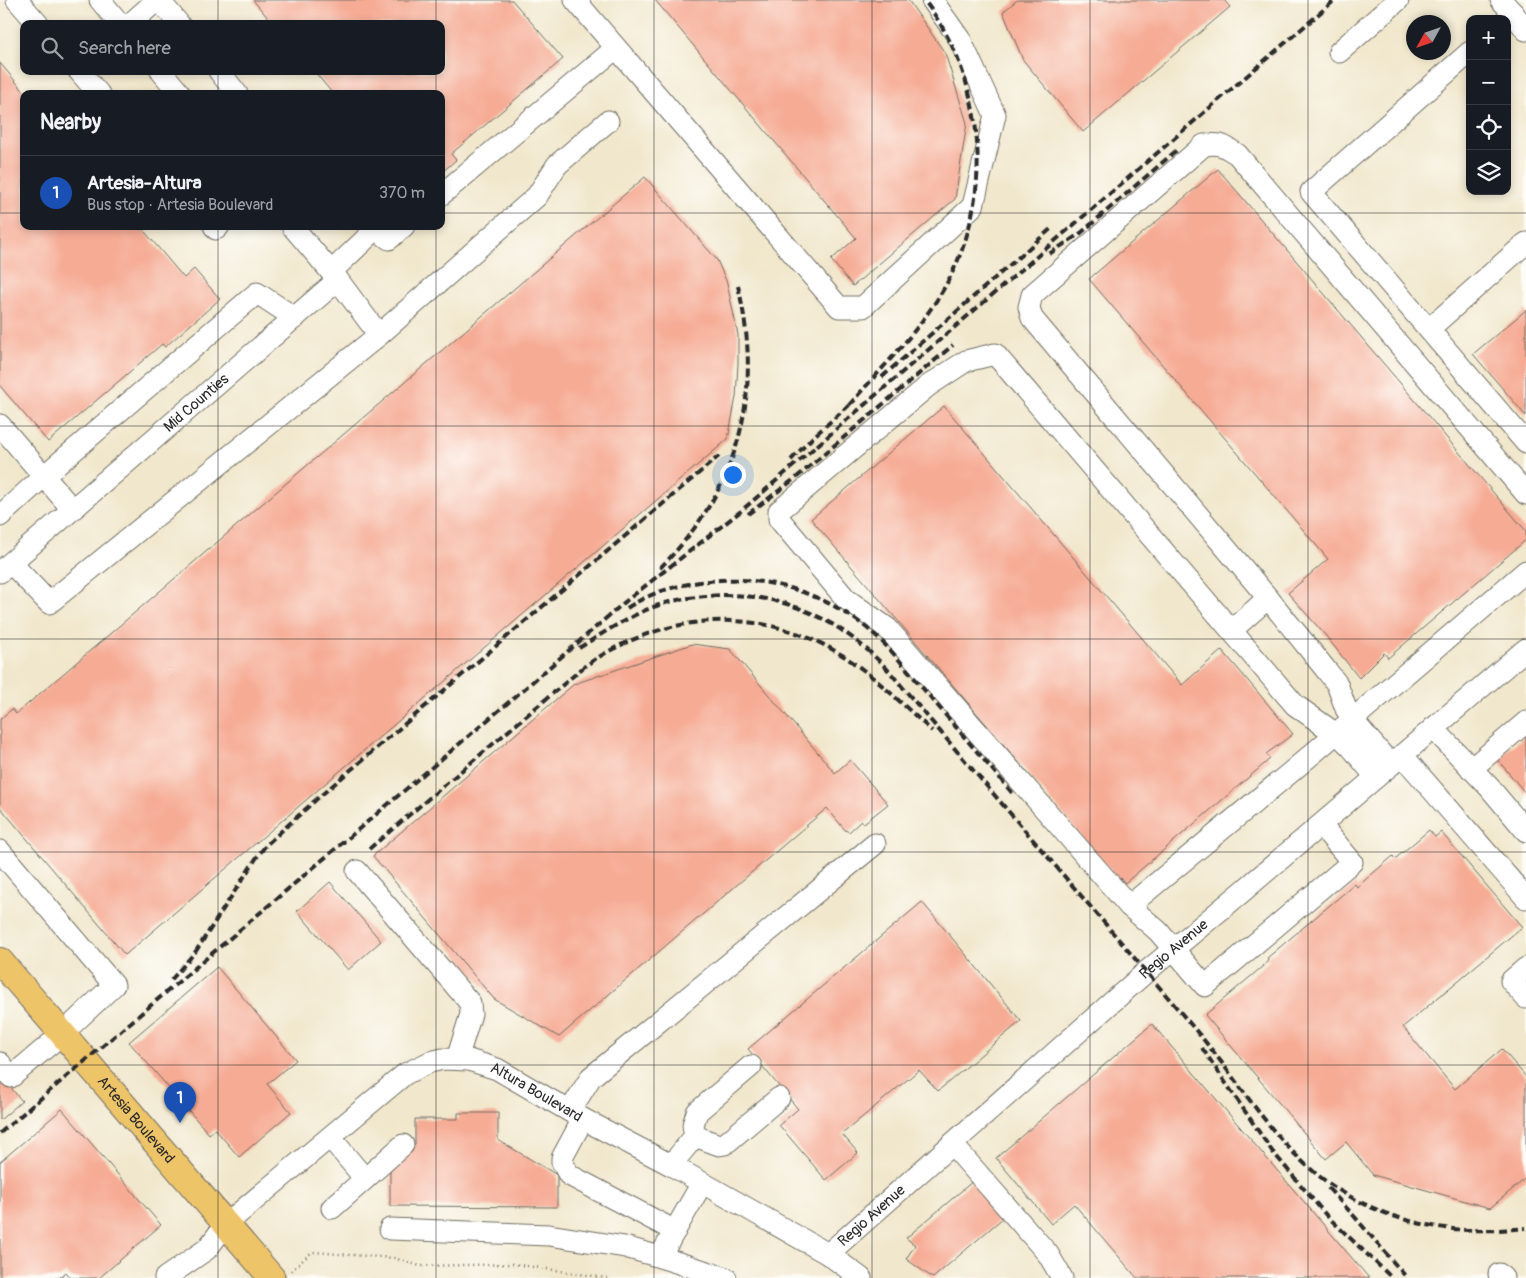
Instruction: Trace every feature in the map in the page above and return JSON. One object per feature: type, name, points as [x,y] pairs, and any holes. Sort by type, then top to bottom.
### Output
[{"type":"main road","name":"Artesia Boulevard","points":[[0,961],[226,1224],[281,1275]]},
{"type":"street","points":[[17,0],[34,20]]},
{"type":"street","points":[[100,0],[117,20]]},
{"type":"street","points":[[135,20],[158,0],[176,20]]},
{"type":"street","points":[[574,0],[839,307],[863,307],[973,206],[995,115],[961,41],[932,0]]},
{"type":"street","points":[[1339,52],[1398,0]]},
{"type":"street","points":[[1507,11],[1526,30]]},
{"type":"street","points":[[445,192],[616,48]]},
{"type":"street","points":[[1466,56],[1311,192],[1526,443]]},
{"type":"street","points":[[82,75],[96,90]]},
{"type":"street","points":[[164,75],[177,90]]},
{"type":"street","points":[[222,75],[234,90]]},
{"type":"street","points":[[5,567],[49,603],[379,335],[537,196],[557,165],[608,121]]},
{"type":"street","points":[[1526,494],[1236,154],[1217,143],[1204,145],[1032,295],[1029,307],[1032,318],[1268,598],[1332,678],[1352,719],[1363,735],[1389,766],[1526,898]]},
{"type":"street","points":[[295,230],[335,276],[379,335]]},
{"type":"street","name":"Mid Counties","points":[[5,567],[295,318],[375,230]]},
{"type":"street","name":"Mid Counties","points":[[377,230],[389,239],[399,230]]},
{"type":"street","points":[[1428,329],[1526,243]]},
{"type":"street","points":[[0,516],[257,293],[295,318]]},
{"type":"street","points":[[1321,825],[1352,862],[1206,986],[1158,931],[1130,906],[887,628],[846,599],[832,584],[779,519],[779,511],[928,386],[966,361],[995,354],[1296,705],[1351,747],[1389,766]]},
{"type":"street","points":[[0,425],[72,510]]},
{"type":"street","points":[[1130,906],[1291,772],[1526,571]]},
{"type":"street","points":[[1232,630],[1268,598]]},
{"type":"street","name":"Regio Avenue","points":[[828,1254],[1174,949],[1526,649]]},
{"type":"street","points":[[1471,769],[1526,722]]},
{"type":"street","points":[[1434,728],[1526,830]]},
{"type":"street","points":[[675,1231],[569,1175],[562,1162],[562,1158],[591,1077],[875,844]]},
{"type":"street","points":[[0,851],[114,984],[62,1034],[11,1077],[0,1063]]},
{"type":"street","points":[[357,871],[470,1003],[471,1014],[457,1059]]},
{"type":"street","points":[[1526,968],[1511,981],[1526,998]]},
{"type":"street","name":"Altura Boulevard","points":[[166,1278],[207,1249],[226,1224],[404,1074],[430,1062],[443,1059],[469,1060],[497,1068],[576,1115],[671,1165],[828,1254],[861,1278]]},
{"type":"street","points":[[671,1165],[695,1136],[693,1125],[697,1112],[751,1066]]},
{"type":"street","points":[[695,1136],[719,1146],[725,1144],[779,1098]]},
{"type":"street","points":[[330,1137],[365,1179]]},
{"type":"street","points":[[332,1208],[402,1144]]},
{"type":"street","points":[[952,1144],[1048,1254],[1062,1278]]},
{"type":"street","points":[[660,1257],[702,1183]]},
{"type":"street","points":[[390,1228],[549,1234],[625,1247],[726,1278]]},
{"type":"path","points":[[281,1275],[312,1252],[394,1258],[420,1266],[514,1264],[608,1278]]},
{"type":"building","points":[[253,0],[512,0],[563,59],[451,154],[456,160],[445,170],[445,90],[330,90],[317,75],[445,75],[445,20],[270,20]]},
{"type":"building","points":[[655,0],[908,0],[945,53],[967,123],[955,199],[853,286],[831,260],[856,238]]},
{"type":"building","points":[[1017,0],[1224,0],[1230,7],[1083,132],[1023,60],[1003,12]]},
{"type":"building","points":[[0,63],[23,90],[20,90],[20,230],[143,230],[184,278],[194,269],[220,299],[165,347],[162,344],[48,442],[0,386]]},
{"type":"building","points":[[1218,169],[1526,531],[1526,540],[1388,658],[1384,653],[1359,678],[1326,636],[1288,593],[1328,559],[1089,279]]},
{"type":"building","points":[[645,177],[717,260],[727,283],[738,335],[736,397],[728,439],[125,955],[0,807],[0,719],[12,709],[16,714]]},
{"type":"building","points":[[1526,310],[1526,416],[1473,354]]},
{"type":"building","points":[[944,406],[1182,685],[1222,650],[1293,734],[1266,754],[1270,759],[1125,883],[1121,878],[1119,880],[811,519]]},
{"type":"building","points":[[692,644],[730,649],[835,773],[850,760],[888,804],[864,823],[861,821],[849,832],[845,830],[827,808],[559,1037],[494,999],[373,856],[574,684]]},
{"type":"building","points":[[1526,735],[1526,794],[1497,759]]},
{"type":"building","points":[[1429,830],[1435,837],[1441,832],[1522,927],[1403,1027],[1455,1089],[1502,1049],[1526,1077],[1526,1178],[1490,1208],[1373,1175],[1346,1142],[1326,1159],[1205,1015],[1269,961],[1267,958],[1355,884],[1357,887],[1393,856],[1395,859]]},
{"type":"building","points":[[330,882],[381,941],[348,970],[297,911]]},
{"type":"building","points":[[922,902],[1021,1021],[938,1091],[919,1070],[842,1134],[858,1153],[826,1180],[779,1125],[798,1109],[748,1049]]},
{"type":"building","points":[[217,967],[296,1060],[267,1084],[291,1112],[239,1157],[215,1129],[209,1134],[129,1042]]},
{"type":"building","points":[[1152,1024],[1369,1278],[1137,1278],[1074,1204],[1051,1224],[996,1158]]},
{"type":"building","points":[[0,1075],[22,1101],[0,1120]]},
{"type":"building","points":[[62,1109],[161,1225],[99,1278],[71,1278],[66,1272],[59,1278],[0,1278],[0,1162]]},
{"type":"building","points":[[458,1113],[498,1113],[498,1140],[557,1175],[557,1207],[390,1206],[390,1166],[415,1144],[415,1119],[458,1119]]},
{"type":"building","points":[[973,1181],[1004,1217],[933,1278],[906,1259],[915,1245],[906,1238]]},
{"type":"railway","points":[[849,405],[899,349],[943,290],[960,255],[971,218],[977,180],[977,142],[972,104],[961,67],[945,32],[924,0]]},
{"type":"railway","points":[[0,1133],[626,601],[741,511],[1335,0]]},
{"type":"railway","points":[[1049,254],[1081,233],[1178,149]]},
{"type":"railway","points":[[882,377],[1053,227]]},
{"type":"railway","points":[[660,568],[687,538],[709,506],[726,473],[738,438],[746,402],[748,365],[745,326],[738,286]]},
{"type":"railway","points":[[748,514],[797,477],[953,345]]},
{"type":"railway","points":[[791,460],[813,437],[855,400]]},
{"type":"railway","points":[[171,980],[196,951],[266,845],[319,797],[719,456]]},
{"type":"railway","points":[[627,608],[648,596],[672,588],[720,580],[762,582],[782,586],[822,600],[858,621],[882,641],[1013,794]]},
{"type":"railway","points":[[579,648],[618,624],[648,609],[675,601],[707,596],[748,596],[771,600],[793,606],[834,625],[853,638],[889,671],[1203,1039],[1266,1122],[1301,1160],[1342,1192],[1364,1204],[1408,1221],[1454,1229],[1501,1230],[1526,1228]]},
{"type":"railway","points":[[369,849],[585,666],[615,648],[647,634],[679,625],[712,621],[745,622],[778,628],[811,639],[842,655],[866,672],[932,731]]},
{"type":"railway","points":[[1202,1048],[1272,1151],[1326,1215],[1392,1278]]},
{"type":"railway","points":[[1328,1188],[1407,1278]]},
{"type":"place","name":"Artesia-Altura","points":[[180,1123]]}]
